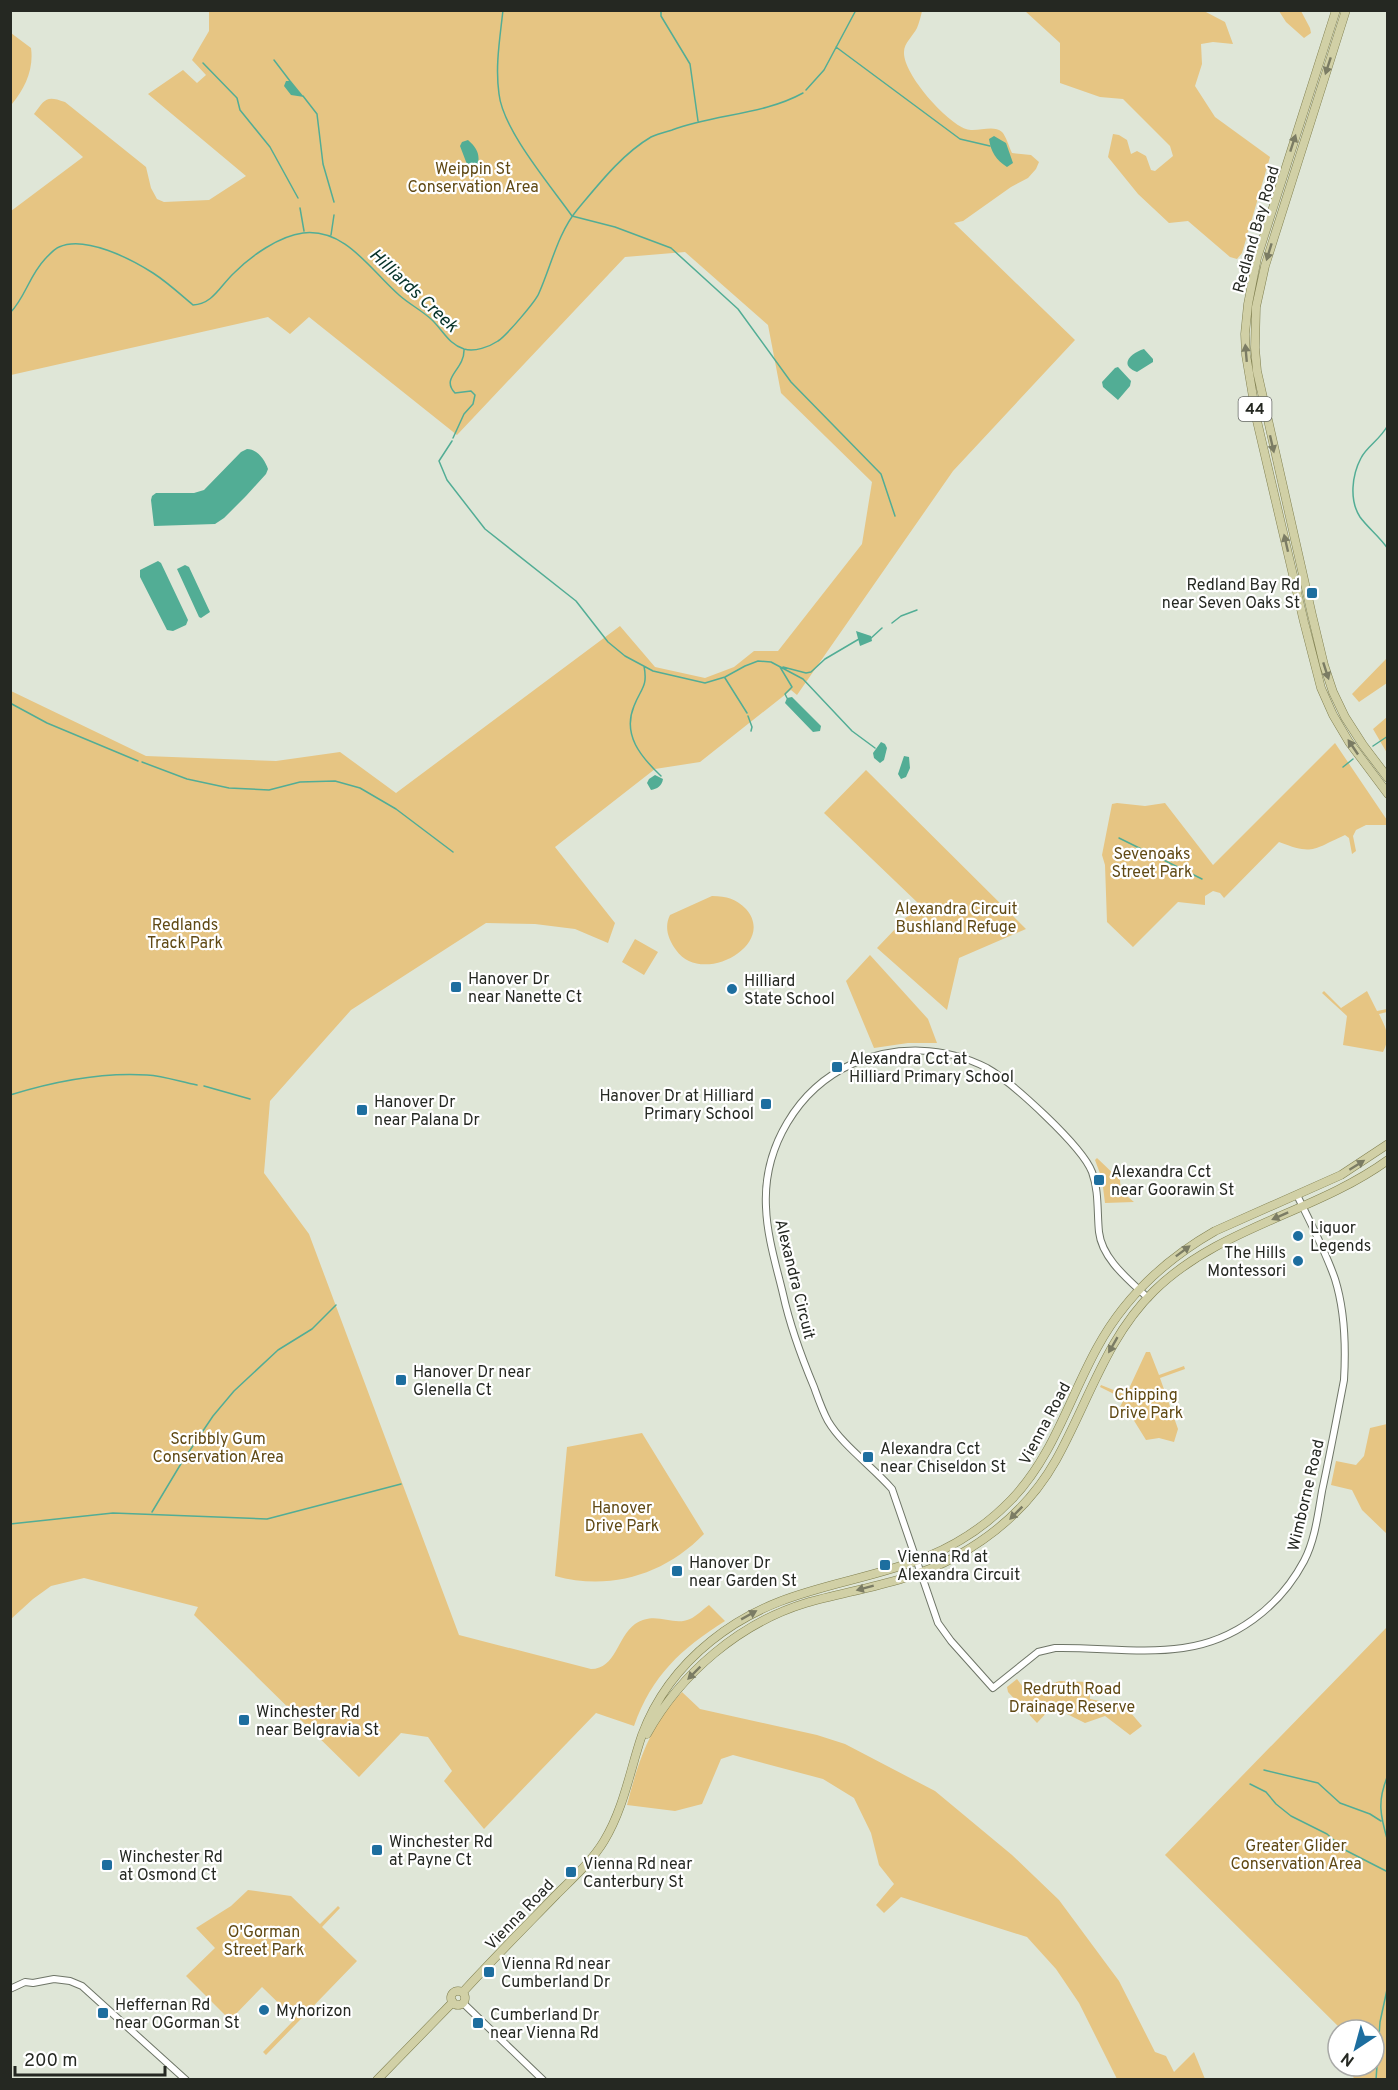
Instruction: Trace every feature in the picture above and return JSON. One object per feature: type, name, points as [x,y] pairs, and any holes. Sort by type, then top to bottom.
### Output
[{"type":"main road","name":"Redland Bay Road","points":[[1336,10],[1257,258],[1248,304],[1245,334],[1246,355],[1257,421],[1321,688],[1349,742],[1388,794]]},
{"type":"main road","name":"Redland Bay Road","points":[[1346,10],[1265,266],[1256,307],[1255,348],[1262,400],[1324,665],[1345,717],[1388,778]]},
{"type":"main road","name":"Vienna Road","points":[[463,1992],[596,1854],[614,1822],[650,1715],[668,1686],[691,1659],[727,1628],[754,1612],[794,1595],[917,1560],[969,1535],[997,1513],[1020,1490],[1048,1449],[1107,1330],[1139,1289],[1156,1273],[1196,1241],[1341,1175],[1388,1144]]},
{"type":"main road","name":"Vienna Road","points":[[636,1757],[652,1724],[673,1695],[718,1651],[750,1628],[784,1611],[805,1604],[922,1572],[955,1557],[1007,1522],[1032,1495],[1055,1461],[1115,1342],[1148,1298],[1196,1257],[1356,1180],[1388,1160]]},
{"type":"main road","points":[[458,1990],[463,1992],[465,1999],[462,2003],[453,2002],[451,1996],[454,1992],[458,1990]]},
{"type":"main road","points":[[377,2079],[453,2002]]},
{"type":"street","name":"Alexandra Circuit","points":[[993,1689],[938,1623],[892,1489],[838,1435],[828,1420],[790,1325],[774,1258],[766,1209],[770,1163],[779,1137],[807,1095],[837,1072],[879,1054],[905,1050],[946,1053],[986,1068],[1020,1093],[1086,1159],[1095,1180],[1102,1247],[1113,1263],[1148,1298]]},
{"type":"street","name":"Wimborne Road","points":[[993,1689],[1038,1652],[1055,1648],[1165,1650],[1215,1641],[1244,1626],[1264,1612],[1286,1589],[1304,1560],[1314,1532],[1344,1380],[1346,1355],[1342,1311],[1335,1279],[1297,1195]]},
{"type":"street","points":[[10,1989],[25,1982],[33,1983],[54,1979],[70,1981],[82,1986],[186,2079]]},
{"type":"street","points":[[462,2003],[543,2079]]},
{"type":"green space","points":[[209,11],[922,11],[917,28],[904,52],[910,72],[927,96],[958,125],[970,130],[998,130],[1005,136],[1012,153],[1031,155],[1039,162],[1028,178],[1011,187],[963,221],[954,223],[1075,340],[953,471],[797,695],[791,690],[700,762],[655,769],[555,847],[615,923],[608,943],[575,929],[535,924],[486,923],[351,1010],[270,1101],[264,1173],[309,1234],[459,1635],[591,1669],[606,1664],[629,1630],[643,1620],[657,1618],[683,1621],[693,1618],[709,1605],[725,1621],[695,1642],[670,1665],[650,1692],[634,1726],[596,1713],[484,1829],[444,1781],[452,1771],[428,1737],[401,1733],[359,1777],[194,1615],[198,1607],[84,1578],[51,1586],[11,1619],[11,691],[146,756],[276,761],[340,752],[396,793],[620,626],[655,667],[705,678],[734,667],[754,651],[778,651],[862,544],[872,482],[781,393],[768,325],[685,252],[625,257],[457,435],[309,317],[290,334],[268,317],[11,375],[11,211],[83,157],[34,114],[44,102],[54,99],[65,102],[146,167],[151,188],[157,199],[164,202],[209,200],[246,176],[148,94],[183,70],[197,83],[206,75],[192,60],[209,31]]},
{"type":"green space","points":[[1025,11],[1204,11],[1225,22],[1233,44],[1213,42],[1201,44],[1202,64],[1195,86],[1215,117],[1270,157],[1242,253],[1237,259],[1230,257],[1188,221],[1169,223],[1138,194],[1108,157],[1113,134],[1127,140],[1131,154],[1137,151],[1146,156],[1151,170],[1155,171],[1173,156],[1170,146],[1123,99],[1100,97],[1060,83],[1060,43]]},
{"type":"green space","points":[[1279,11],[1301,11],[1311,33],[1304,38],[1286,22]]},
{"type":"green space","points":[[11,33],[31,48],[32,56],[28,78],[12,104],[10,102]]},
{"type":"green space","points":[[1387,658],[1387,683],[1359,702],[1352,694]]},
{"type":"green space","points":[[1387,717],[1387,753],[1373,729]]},
{"type":"green space","name":"Sevenoaks Street Park","points":[[1335,743],[1387,820],[1387,825],[1366,825],[1356,830],[1353,836],[1356,851],[1352,854],[1349,838],[1345,835],[1312,849],[1299,849],[1279,842],[1224,898],[1220,893],[1213,891],[1205,896],[1205,905],[1178,902],[1133,947],[1107,922],[1105,865],[1102,855],[1112,804],[1145,806],[1165,803],[1213,865]]},
{"type":"green space","name":"Alexandra Circuit Bushland Refuge","points":[[866,770],[1026,929],[959,958],[947,1010],[877,948],[919,904],[824,813]]},
{"type":"green space","points":[[712,896],[731,899],[746,909],[753,923],[752,936],[745,948],[732,957],[718,963],[702,964],[687,960],[676,950],[669,937],[667,924],[670,915]]},
{"type":"green space","points":[[635,939],[658,952],[644,975],[622,962]]},
{"type":"green space","name":"Alexandra Circuit Bushland Refuge","points":[[870,955],[928,1019],[937,1043],[908,1043],[874,1048],[846,981]]},
{"type":"green space","points":[[1324,991],[1341,1008],[1367,991],[1377,1011],[1387,1009],[1387,1012],[1379,1014],[1387,1037],[1383,1052],[1343,1045],[1347,1016],[1322,993]]},
{"type":"green space","points":[[1097,1158],[1120,1180],[1121,1191],[1134,1202],[1105,1203],[1102,1179],[1095,1160]]},
{"type":"green space","name":"Chipping Drive Park","points":[[1146,1352],[1150,1352],[1159,1375],[1184,1366],[1185,1369],[1160,1378],[1178,1429],[1174,1442],[1159,1438],[1146,1440],[1133,1419],[1117,1413],[1124,1399],[1100,1387],[1101,1385],[1126,1395]]},
{"type":"green space","points":[[1388,1424],[1387,1534],[1362,1510],[1352,1490],[1331,1485],[1336,1461],[1356,1465],[1364,1456],[1370,1428]]},
{"type":"green space","name":"Hanover Drive Park","points":[[642,1433],[704,1534],[672,1560],[635,1576],[596,1582],[555,1576],[567,1447]]},
{"type":"green space","name":"Greater Glider Conservation Area","points":[[1387,1627],[1387,2079],[1354,2078],[1386,2078],[1386,2018],[1330,2018],[1165,1855]]},
{"type":"green space","name":"Redruth Road Drainage Reserve","points":[[1017,1679],[1026,1691],[1060,1681],[1089,1682],[1090,1699],[1125,1706],[1142,1726],[1130,1735],[1105,1716],[1085,1723],[1055,1708],[1050,1709],[1037,1723],[1008,1692],[1007,1687]]},
{"type":"green space","points":[[682,1692],[700,1709],[817,1735],[845,1744],[935,1791],[1012,1855],[1059,1900],[1119,1981],[1155,2052],[1166,2056],[1174,2072],[1194,2052],[1205,2079],[1117,2079],[1079,2003],[1056,1969],[1027,1937],[901,1897],[884,1913],[876,1905],[894,1884],[879,1865],[871,1833],[854,1798],[823,1779],[733,1755],[721,1759],[702,1804],[675,1811],[627,1805],[653,1731]]},
{"type":"green space","name":"O'Gorman Street Park","points":[[248,1890],[291,1896],[320,1924],[338,1906],[340,1908],[322,1927],[357,1961],[266,2055],[263,2052],[295,2019],[262,1987],[230,2020],[186,1976],[215,1948],[196,1928],[231,1906]]},
{"type":"shaded area","points":[[286,81],[291,81],[304,97],[291,95],[284,86]]},
{"type":"shaded area","points":[[994,136],[1006,143],[1013,163],[1007,167],[993,152],[989,139]]},
{"type":"shaded area","points":[[468,140],[478,155],[477,167],[474,170],[468,167],[460,146],[462,142]]},
{"type":"shaded area","points":[[1144,349],[1153,362],[1137,372],[1128,366],[1128,359]]},
{"type":"shaded area","points":[[1118,367],[1131,381],[1130,386],[1118,400],[1103,387],[1102,382]]},
{"type":"shaded area","points":[[251,449],[260,456],[268,469],[266,474],[224,518],[215,524],[154,526],[152,496],[156,493],[194,493],[204,490],[241,452]]},
{"type":"shaded area","points":[[158,561],[188,620],[186,625],[173,631],[167,630],[140,577],[140,570]]},
{"type":"shaded area","points":[[185,565],[189,567],[210,612],[201,618],[177,569]]},
{"type":"shaded area","points":[[856,631],[871,636],[872,641],[860,646]]},
{"type":"shaded area","points":[[792,697],[821,726],[820,731],[813,732],[785,703],[787,698]]},
{"type":"shaded area","points":[[881,742],[887,748],[884,760],[880,763],[874,758],[873,753]]},
{"type":"shaded area","points":[[904,756],[909,757],[910,768],[906,777],[901,779],[898,774]]},
{"type":"shaded area","points":[[655,775],[663,779],[659,787],[651,790],[647,783]]},
{"type":"waterway","points":[[503,10],[498,52],[499,94],[502,108],[529,157],[572,216],[615,227],[671,248],[738,309],[791,382],[881,474],[895,516]]},
{"type":"waterway","points":[[661,10],[661,16],[690,64],[698,121]]},
{"type":"waterway","name":"Hilliards Creek","points":[[806,90],[824,70],[856,10]]},
{"type":"waterway","points":[[836,47],[960,139],[990,146]]},
{"type":"waterway","points":[[274,60],[290,81]]},
{"type":"waterway","points":[[203,63],[237,98],[240,110],[270,147],[298,198]]},
{"type":"waterway","name":"Hilliards Creek","points":[[10,313],[20,301],[35,272],[45,259],[57,248],[70,244],[94,246],[133,261],[158,277],[193,305],[211,298],[241,267],[266,248],[294,235],[318,233],[332,237],[357,253],[399,295],[431,319],[458,347],[468,350],[482,348],[502,338],[532,303],[539,293],[570,219],[602,180],[640,144],[658,134],[772,106],[803,93]]},
{"type":"waterway","points":[[303,96],[317,114],[323,164],[334,202]]},
{"type":"waterway","points":[[300,208],[304,231]]},
{"type":"waterway","points":[[331,235],[334,215]]},
{"type":"waterway","points":[[453,438],[464,414],[473,404],[475,395],[471,391],[455,393],[451,387],[450,382],[461,362],[464,349]]},
{"type":"waterway","points":[[1388,425],[1361,458],[1353,487],[1354,503],[1360,517],[1388,549]]},
{"type":"waterway","points":[[452,441],[439,461],[447,480],[485,529],[576,601],[608,642],[625,656],[653,671],[705,683],[725,677],[758,661],[771,662],[803,679],[852,731],[875,748]]},
{"type":"waterway","points":[[892,623],[901,616],[917,610]]},
{"type":"waterway","points":[[870,639],[882,628]]},
{"type":"waterway","points":[[783,667],[806,673],[811,672],[825,659],[859,639]]},
{"type":"waterway","points":[[644,666],[644,683],[634,706],[630,726],[636,745],[661,776]]},
{"type":"waterway","points":[[780,667],[792,687],[785,694],[787,698]]},
{"type":"waterway","points":[[725,678],[747,713]]},
{"type":"waterway","points":[[10,703],[47,723],[138,761]]},
{"type":"waterway","points":[[748,716],[751,731]]},
{"type":"waterway","points":[[1373,746],[1388,736]]},
{"type":"waterway","points":[[1343,767],[1353,759]]},
{"type":"waterway","points":[[142,762],[187,779],[229,788],[269,790],[300,782],[335,781],[360,788],[396,809],[453,852]]},
{"type":"waterway","points":[[1119,838],[1202,879]]},
{"type":"waterway","points":[[10,1095],[61,1082],[95,1076],[129,1074],[166,1078],[197,1085]]},
{"type":"waterway","points":[[204,1086],[250,1099]]},
{"type":"waterway","points":[[152,1512],[213,1416],[234,1391],[278,1350],[312,1329],[336,1305]]},
{"type":"waterway","points":[[10,1524],[113,1513],[267,1519],[401,1484]]},
{"type":"waterway","points":[[1264,1770],[1318,1783],[1340,1803],[1370,1814],[1381,1821]]},
{"type":"waterway","points":[[1388,1775],[1381,1801],[1383,1824],[1388,1842]]},
{"type":"waterway","points":[[1250,1784],[1266,1792],[1291,1816],[1327,1834],[1345,1850],[1388,1872]]},
{"type":"waterway","points":[[1376,2080],[1380,2022],[1388,1985]]},
{"type":"place","name":"Redland Bay Rd near Seven Oaks St","points":[[1312,593]]},
{"type":"place","name":"Hanover Dr near Nanette Ct","points":[[456,987]]},
{"type":"place","name":"Hilliard State School","points":[[732,989]]},
{"type":"place","name":"Alexandra Cct at Hilliard Primary School","points":[[837,1067]]},
{"type":"place","name":"Hanover Dr at Hilliard Primary School","points":[[766,1104]]},
{"type":"place","name":"Hanover Dr near Palana Dr","points":[[362,1110]]},
{"type":"place","name":"Alexandra Cct near Goorawin St","points":[[1099,1180]]},
{"type":"place","name":"Liquor Legends","points":[[1298,1236]]},
{"type":"place","name":"The Hills Montessori","points":[[1298,1261]]},
{"type":"place","name":"Hanover Dr near Glenella Ct","points":[[401,1380]]},
{"type":"place","name":"Alexandra Cct near Chiseldon St","points":[[868,1457]]},
{"type":"place","name":"Vienna Rd at Alexandra Circuit","points":[[885,1565]]},
{"type":"place","name":"Hanover Dr near Garden St","points":[[677,1571]]},
{"type":"place","name":"Winchester Rd near Belgravia St","points":[[244,1720]]},
{"type":"place","name":"Winchester Rd at Payne Ct","points":[[377,1850]]},
{"type":"place","name":"Winchester Rd at Osmond Ct","points":[[107,1865]]},
{"type":"place","name":"Vienna Rd near Canterbury St","points":[[571,1872]]},
{"type":"place","name":"Vienna Rd near Cumberland Dr","points":[[489,1972]]},
{"type":"place","name":"Myhorizon","points":[[264,2010]]},
{"type":"place","name":"Heffernan Rd near OGorman St","points":[[103,2013]]},
{"type":"place","name":"Cumberland Dr near Vienna Rd","points":[[478,2023]]},
{"type":"park label","name":"Weippin St Conservation Area","points":[[473,177]]},
{"type":"park label","name":"Redlands Track Park","points":[[185,933]]},
{"type":"park label","name":"Scribbly Gum Conservation Area","points":[[218,1447]]}]
